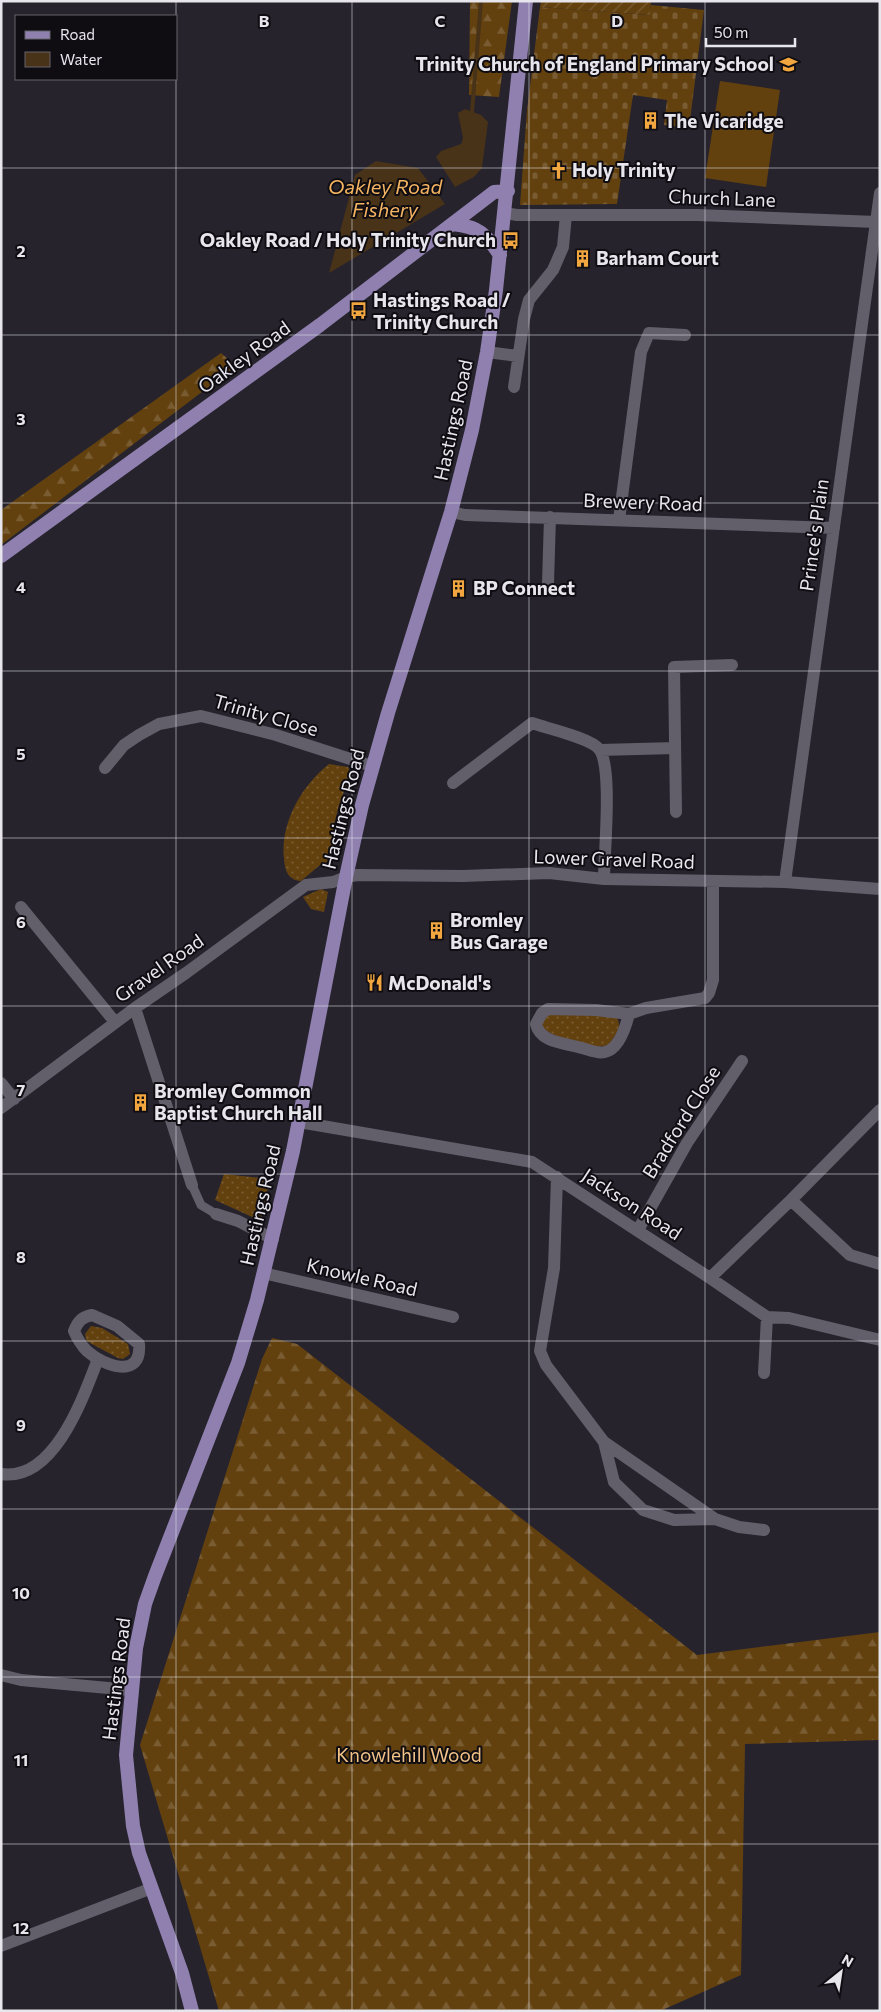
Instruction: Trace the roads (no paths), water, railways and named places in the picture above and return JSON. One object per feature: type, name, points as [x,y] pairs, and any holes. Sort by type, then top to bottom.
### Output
[{"type":"main road","name":"Hastings Road","points":[[192,2011],[182,1973],[139,1853],[132,1817],[126,1755],[130,1690],[136,1648],[145,1604],[238,1363],[253,1314],[273,1238],[299,1122],[339,879],[451,512],[472,430],[487,352],[500,255],[526,1]]},
{"type":"main road","name":"Oakley Road","points":[[1,556],[320,325],[494,192],[508,191]]},
{"type":"main road","points":[[452,224],[471,226],[481,231],[500,255]]},
{"type":"street","name":"Prince's Plain","points":[[785,882],[880,193]]},
{"type":"street","name":"Church Lane","points":[[505,213],[517,215],[697,215],[876,222]]},
{"type":"street","points":[[514,387],[529,300],[553,270],[563,247],[566,215]]},
{"type":"street","points":[[619,520],[641,352],[649,333],[685,335]]},
{"type":"street","points":[[487,352],[518,356]]},
{"type":"street","name":"Brewery Road","points":[[451,512],[465,515],[834,528]]},
{"type":"street","points":[[548,583],[550,517]]},
{"type":"street","points":[[676,812],[674,666],[732,665]]},
{"type":"street","name":"Trinity Close","points":[[105,768],[124,745],[159,724],[201,716],[276,735],[372,766]]},
{"type":"street","points":[[453,783],[532,723],[591,742],[600,750],[607,770],[604,880]]},
{"type":"street","points":[[600,750],[675,748]]},
{"type":"street","name":"Lower Gravel Road","points":[[339,879],[357,875],[453,876],[549,873],[604,880],[785,882],[880,889]]},
{"type":"street","name":"Gravel Road","points":[[1,1108],[115,1022],[186,973],[306,885],[339,879]]},
{"type":"street","points":[[630,1014],[625,1029],[614,1046],[606,1052],[595,1052],[548,1039],[537,1030],[536,1024],[542,1012],[548,1010],[596,1010],[630,1014],[646,1008],[705,998],[709,993],[713,980],[713,881]]},
{"type":"street","points":[[21,907],[115,1022]]},
{"type":"street","points":[[135,1008],[192,1185],[201,1205],[216,1214],[273,1238]]},
{"type":"street","name":"Bradford Close","points":[[638,1230],[688,1143],[742,1061]]},
{"type":"street","points":[[1,1083],[14,1099]]},
{"type":"street","points":[[710,1278],[880,1110]]},
{"type":"street","name":"Jackson Road","points":[[299,1122],[532,1162],[638,1230],[767,1317]]},
{"type":"street","points":[[557,1177],[554,1268],[540,1351],[546,1364],[604,1442],[715,1519],[739,1527],[764,1530]]},
{"type":"street","points":[[791,1200],[850,1255],[880,1264]]},
{"type":"street","name":"Knowle Road","points":[[263,1273],[453,1317]]},
{"type":"street","points":[[92,1315],[101,1317],[129,1334],[140,1344],[140,1352],[134,1364],[125,1367],[116,1366],[98,1359],[86,1350],[74,1331],[79,1321],[84,1317],[92,1315]]},
{"type":"street","points":[[764,1373],[767,1317],[789,1318],[880,1340]]},
{"type":"street","points":[[1,1474],[21,1474],[41,1462],[62,1434],[80,1404],[98,1359]]},
{"type":"street","points":[[604,1442],[614,1482],[643,1510],[674,1520],[715,1519]]},
{"type":"street","points":[[1,1675],[21,1680],[130,1690]]},
{"type":"street","points":[[1,1946],[152,1888]]},
{"type":"water","name":"Oakley Road Fishery","points":[[465,109],[481,115],[488,122],[482,168],[474,177],[455,187],[436,157],[441,151],[461,144],[463,138],[458,113]]},
{"type":"water","name":"Oakley Road Fishery","points":[[376,161],[418,168],[445,204],[329,273],[355,175]]},
{"type":"waterway","points":[[472,112],[481,1]]},
{"type":"place","name":"Trinity Church of England Primary School","points":[[788,64]]},
{"type":"place","name":"The Vicaridge","points":[[650,121]]},
{"type":"place","name":"Holy Trinity","points":[[558,170]]},
{"type":"place","name":"Oakley Road / Holy Trinity Church","points":[[510,240]]},
{"type":"place","name":"Barham Court","points":[[582,258]]},
{"type":"place","name":"Hastings Road / Trinity Church","points":[[359,311]]},
{"type":"place","name":"BP Connect","points":[[459,588]]},
{"type":"place","name":"Bromley Bus Garage","points":[[436,931]]},
{"type":"place","name":"McDonald's","points":[[374,983]]},
{"type":"place","name":"Bromley Common Baptist Church Hall","points":[[140,1102]]},
{"type":"park label","name":"Knowlehill Wood","points":[[409,1755]]}]
